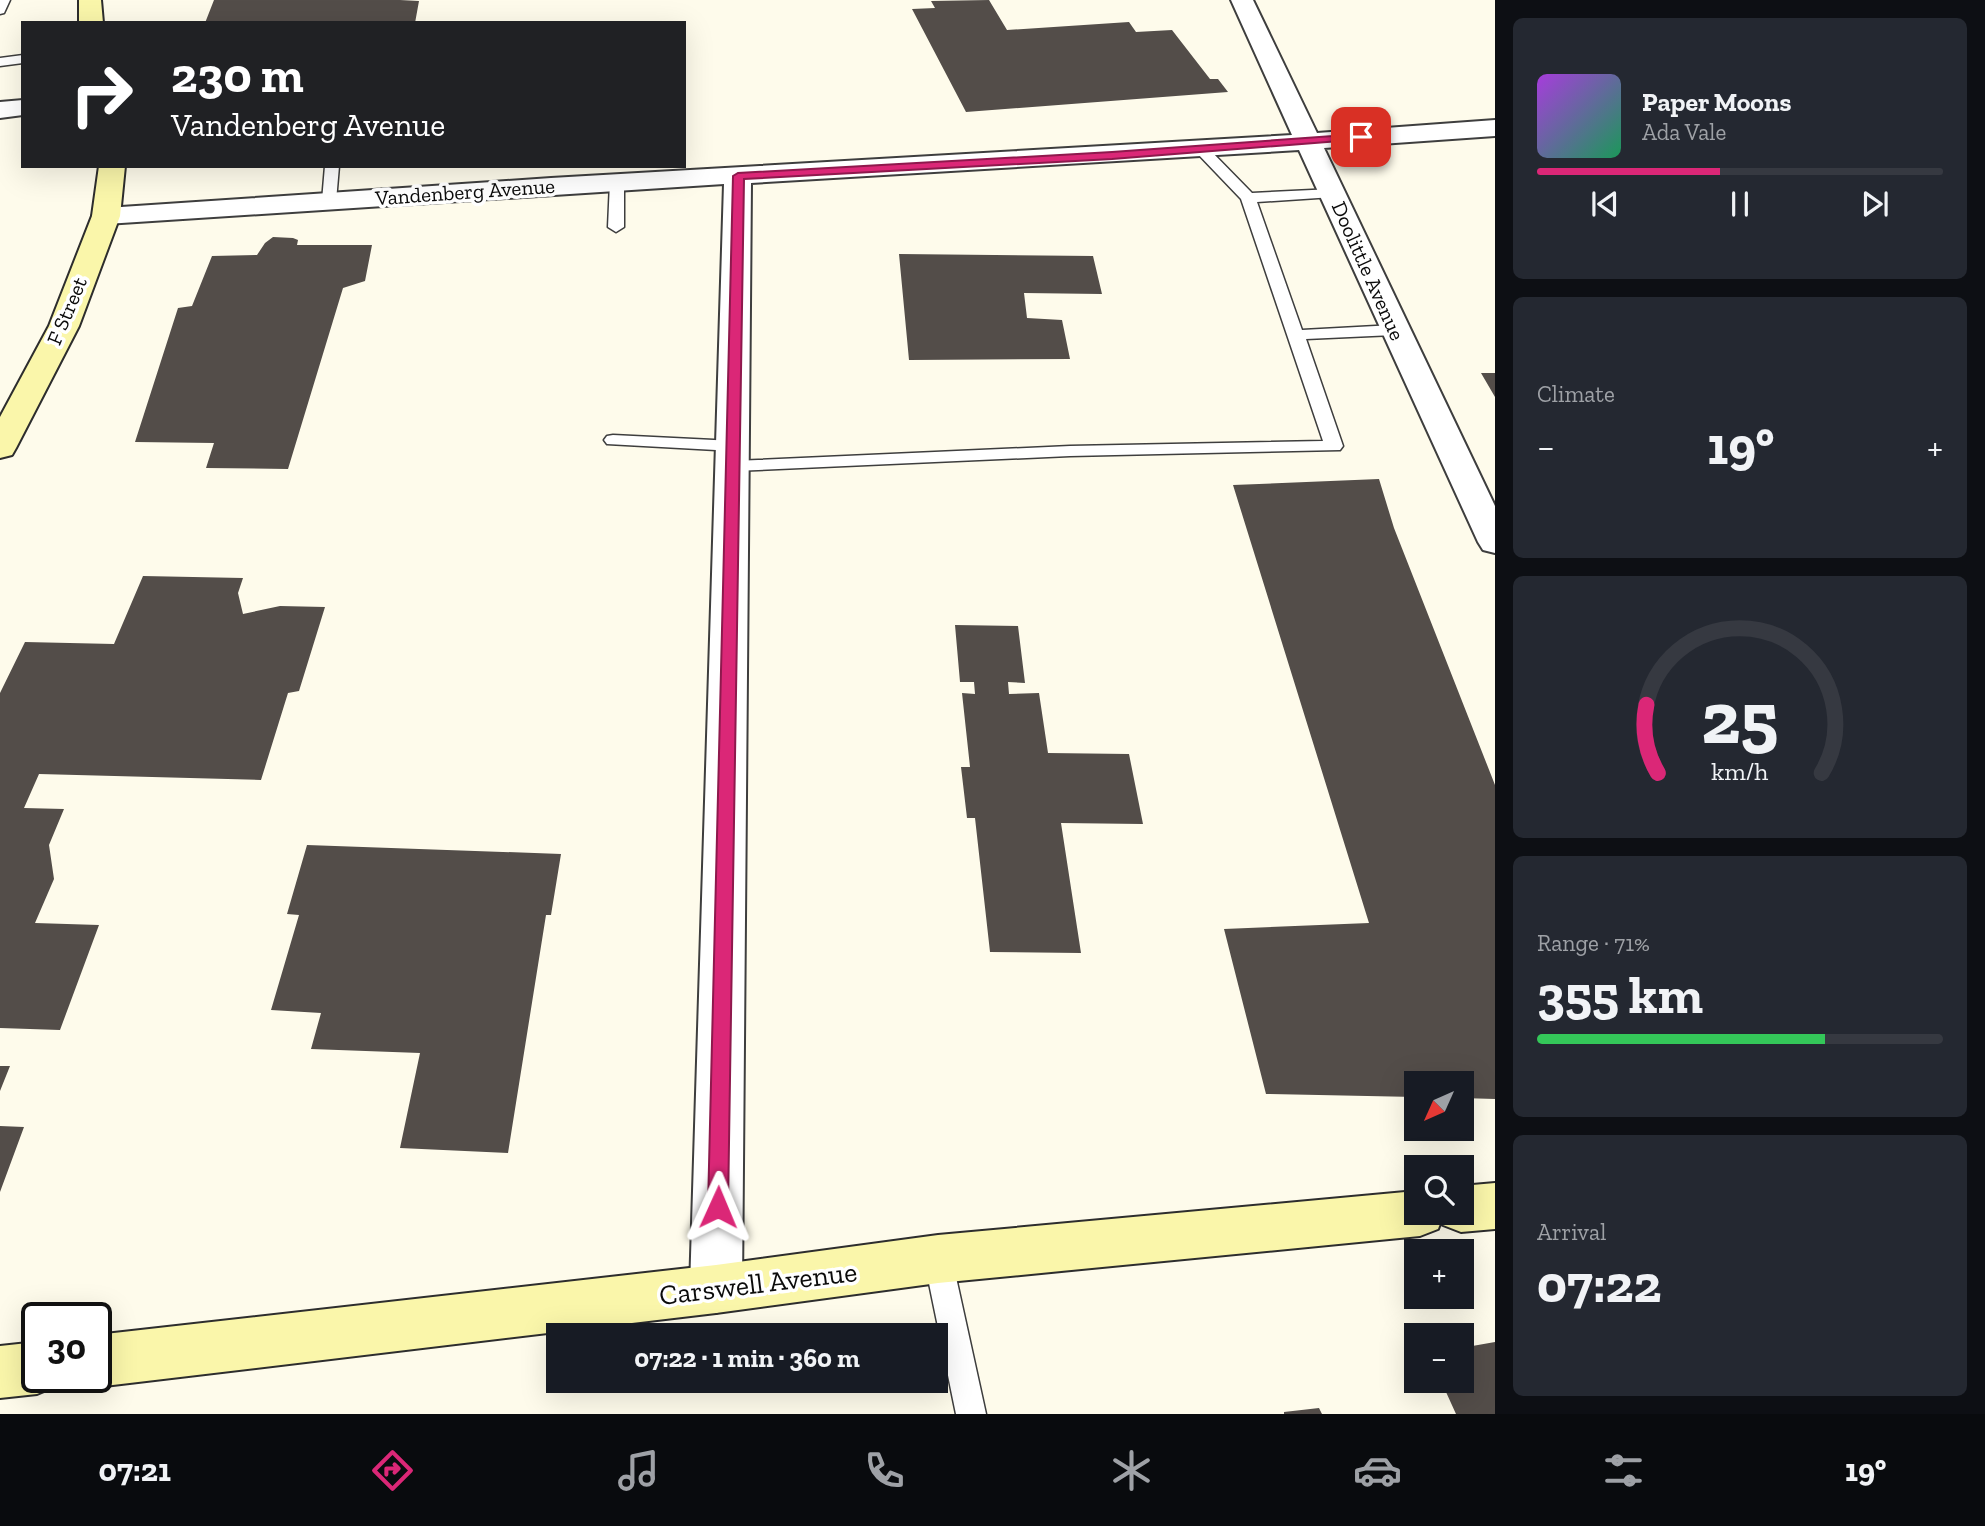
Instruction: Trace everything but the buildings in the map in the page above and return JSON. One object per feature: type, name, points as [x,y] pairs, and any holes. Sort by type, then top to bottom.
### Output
[{"type":"street","points":[[90,0],[91,21]]},
{"type":"street","name":"Doolittle Avenue","points":[[1242,0],[1495,542]]},
{"type":"street","points":[[0,110],[21,107]]},
{"type":"street","name":"Vandenberg Avenue","points":[[106,216],[617,182],[681,173],[738,176],[1201,149],[1495,128]]},
{"type":"street","name":"F Street","points":[[0,448],[64,326],[106,216],[112,168]]},
{"type":"street","points":[[716,1289],[738,176]]},
{"type":"street","points":[[1474,1208],[1495,1206]]},
{"type":"street","name":"Carswell Avenue","points":[[112,1359],[716,1289],[938,1259],[1404,1215]]},
{"type":"street","points":[[0,1372],[21,1369]]},
{"type":"lane","points":[[0,10],[4,0]]},
{"type":"lane","points":[[0,62],[21,59]]},
{"type":"lane","points":[[613,439],[734,456],[1334,446],[1248,198],[1201,149]]},
{"type":"lane","points":[[329,201],[332,168]]},
{"type":"lane","points":[[616,226],[617,182]]},
{"type":"lane","points":[[1248,198],[1333,193]]},
{"type":"lane","points":[[1296,335],[1394,330]]},
{"type":"lane","points":[[938,1259],[971,1414]]},
{"type":"route","points":[[718,1207],[738,176],[1112,155],[1361,137]]}]
